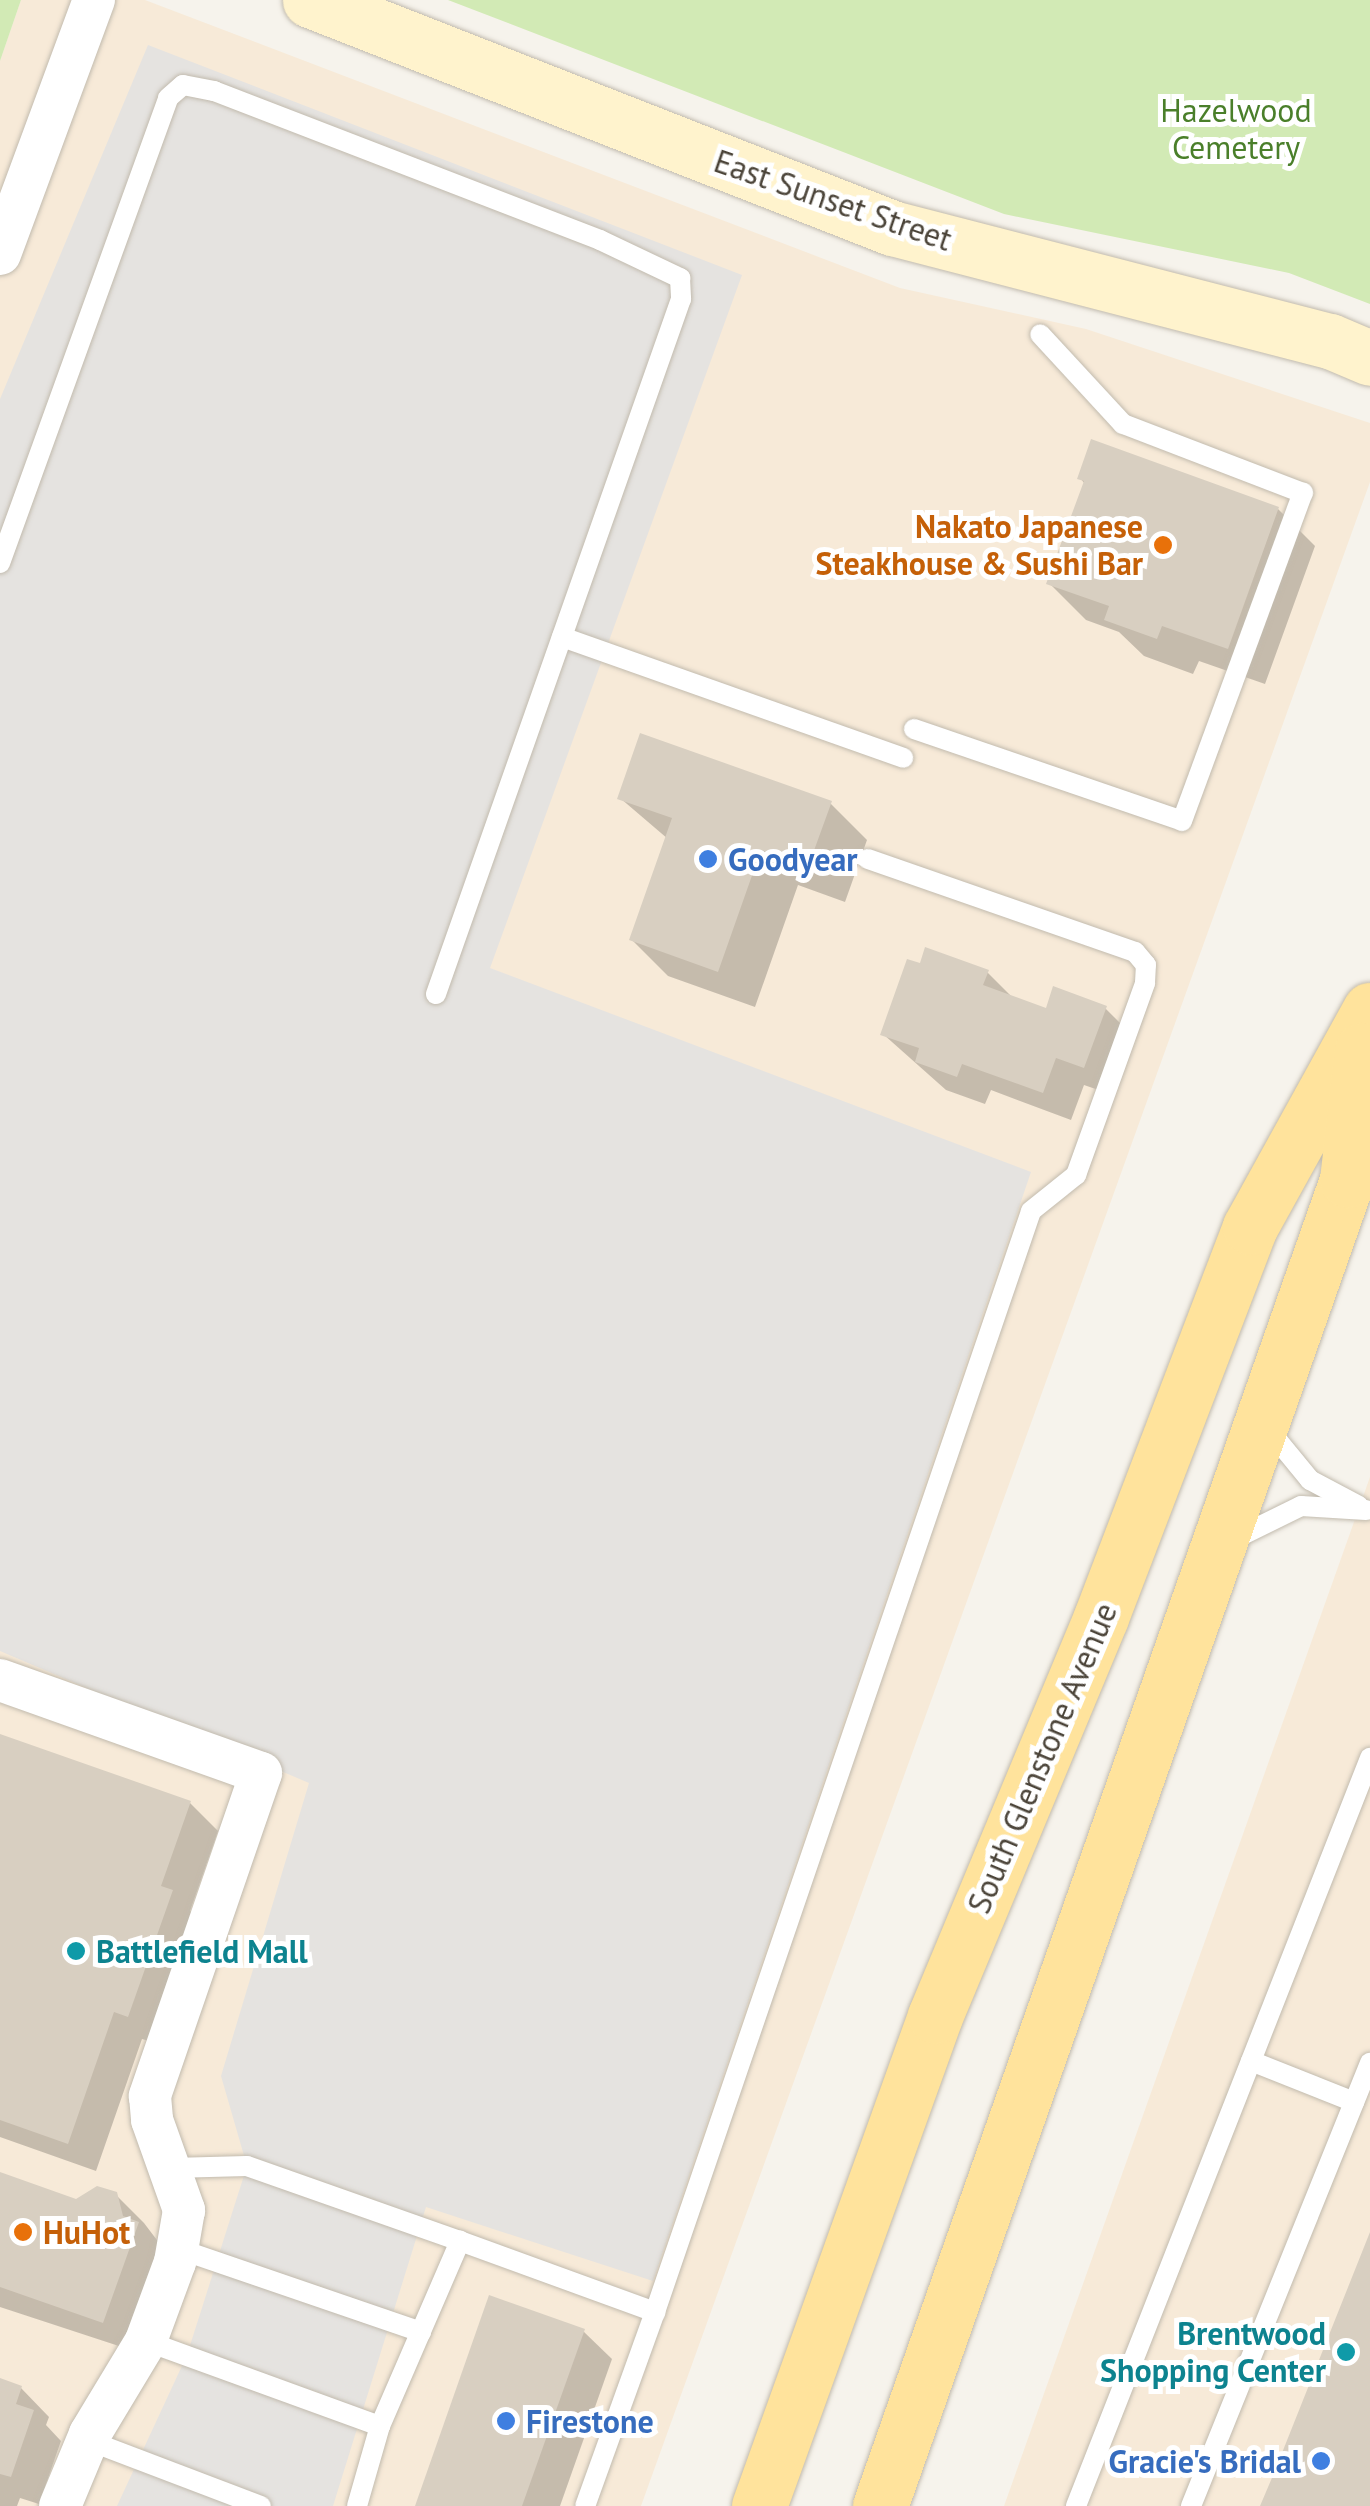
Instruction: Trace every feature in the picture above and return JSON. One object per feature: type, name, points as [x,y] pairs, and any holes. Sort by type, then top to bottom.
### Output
[{"type":"main road","name":"East Sunset Street","points":[[310,0],[892,228],[1312,336],[1370,358]]},
{"type":"main road","name":"South Glenstone Avenue","points":[[880,2506],[1347,1180],[1367,1019]]},
{"type":"main road","name":"South Glenstone Avenue","points":[[759,2506],[934,2016],[1101,1617],[1250,1227],[1367,1019]]},
{"type":"street","points":[[0,254],[94,0]]},
{"type":"street","points":[[0,1680],[262,1773],[154,2074],[152,2120],[184,2210],[179,2248],[146,2341],[87,2440],[60,2506]]},
{"type":"lane","points":[[0,562],[168,98],[183,85],[214,91],[567,227],[680,278],[681,299],[436,994]]},
{"type":"lane","points":[[914,729],[1182,821],[1303,493],[1123,424],[1040,334]]},
{"type":"lane","points":[[562,637],[904,758]]},
{"type":"lane","points":[[585,2506],[1031,1211],[1076,1175],[1146,983],[1146,965],[1135,952],[868,859]]},
{"type":"lane","points":[[1263,1419],[1288,1460],[1310,1480],[1368,1510]]},
{"type":"lane","points":[[1219,1548],[1301,1506],[1368,1510]]},
{"type":"lane","points":[[1076,2506],[1370,1758]]},
{"type":"lane","points":[[1250,2062],[1354,2102]]},
{"type":"lane","points":[[1191,2506],[1370,2063]]},
{"type":"lane","points":[[172,2168],[246,2166],[654,2312]]},
{"type":"lane","points":[[357,2506],[380,2426],[460,2242]]},
{"type":"lane","points":[[179,2248],[420,2332]]},
{"type":"lane","points":[[146,2341],[380,2426]]},
{"type":"lane","points":[[87,2440],[261,2506]]},
{"type":"shaded area","name":"Battlefield Mall","points":[[21,0],[145,0],[900,288],[1086,329],[1370,423],[1370,482],[641,2506],[0,2506],[0,61]]},
{"type":"shaded area","name":"Battlefield Mall","points":[[148,45],[742,275],[490,968],[1031,1172],[653,2281],[426,2207],[333,2506],[117,2506],[187,2355],[247,2166],[221,2076],[309,1783],[0,1651],[0,399]]},
{"type":"shaded area","name":"Brentwood Shopping Center","points":[[1370,1477],[1370,2506],[1004,2506]]},
{"type":"green space","points":[[0,0],[21,0],[0,61]]},
{"type":"green space","name":"Hazelwood Cemetery","points":[[448,0],[1370,0],[1370,304],[1289,273],[1004,214]]},
{"type":"building","name":"Nakato Japanese Steakhouse & Sushi Bar","points":[[1091,439],[1279,507],[1228,649],[1162,626],[1157,639],[1104,620],[1109,606],[1046,584],[1084,481],[1077,479]]},
{"type":"building","name":"Goodyear","points":[[640,733],[832,801],[808,867],[761,850],[718,972],[629,940],[672,818],[617,799]]},
{"type":"building","points":[[925,947],[989,970],[983,985],[1046,1008],[1053,986],[1107,1006],[1084,1068],[1056,1058],[1043,1093],[962,1064],[957,1077],[915,1062],[919,1048],[880,1035],[907,959],[920,963]]},
{"type":"building","name":"Battlefield Mall","points":[[0,1734],[191,1801],[161,1886],[173,1890],[128,2017],[114,2012],[68,2144],[0,2120]]},
{"type":"building","points":[[0,2172],[76,2199],[97,2186],[117,2192],[123,2216],[139,2222],[103,2323],[0,2287]]},
{"type":"building","name":"Brentwood Shopping Center","points":[[1370,2232],[1370,2506],[1260,2506],[1274,2473]]},
{"type":"building","points":[[489,2295],[585,2329],[522,2506],[415,2506]]},
{"type":"building","points":[[0,2378],[22,2386],[16,2404],[34,2410],[11,2477],[0,2474]]},
{"type":"place","name":"Nakato Japanese Steakhouse & Sushi Bar","points":[[1163,545]]},
{"type":"place","name":"Goodyear","points":[[708,859]]},
{"type":"place","name":"Battlefield Mall","points":[[76,1951]]},
{"type":"place","name":"HuHot","points":[[23,2232]]},
{"type":"place","name":"Brentwood Shopping Center","points":[[1346,2352]]},
{"type":"place","name":"Firestone","points":[[506,2421]]},
{"type":"place","name":"Gracie's Bridal","points":[[1321,2461]]}]
